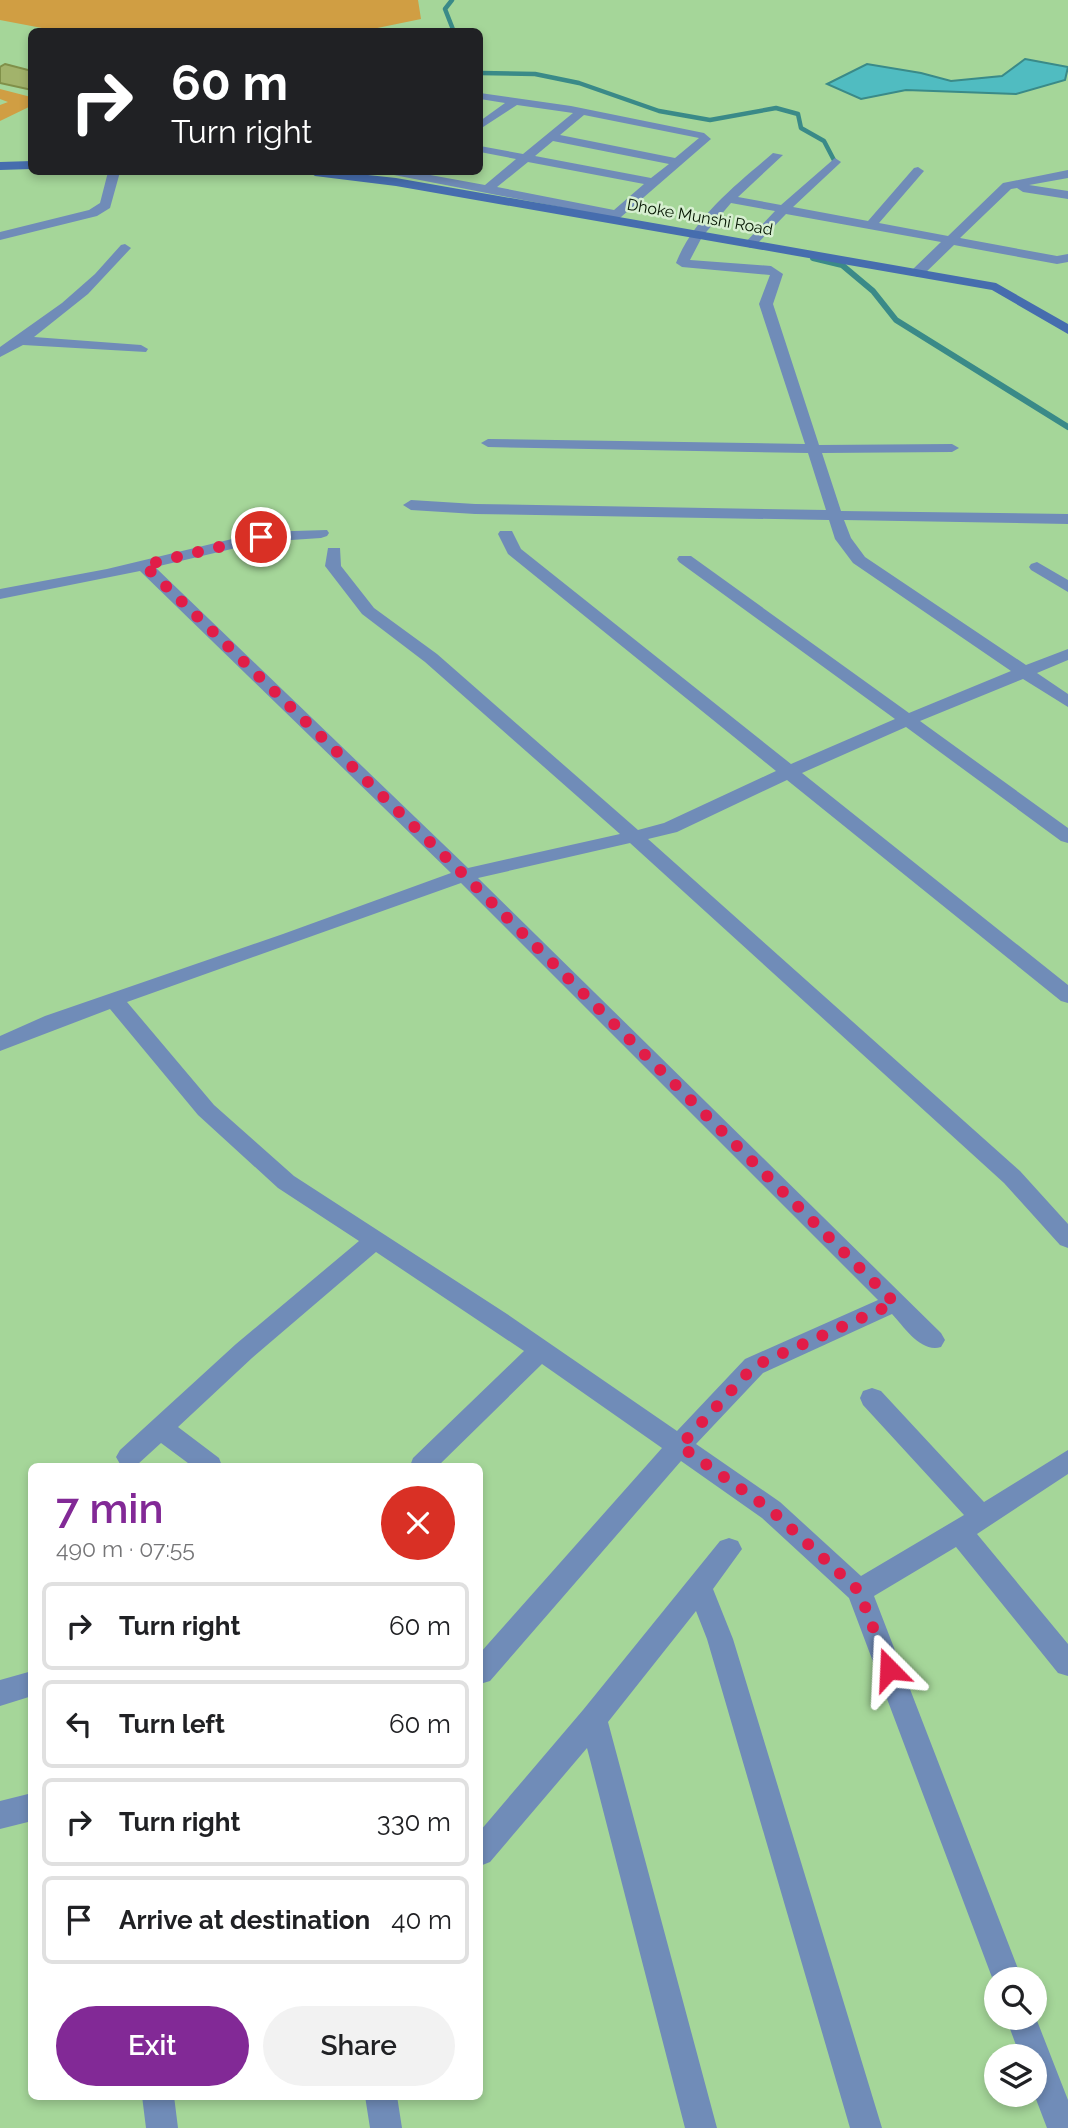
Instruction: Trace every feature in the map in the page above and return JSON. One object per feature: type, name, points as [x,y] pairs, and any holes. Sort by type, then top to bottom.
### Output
[{"type":"street","points":[[414,175],[613,217],[705,139],[697,133],[582,111],[483,96]]},
{"type":"street","points":[[483,124],[516,100]]},
{"type":"street","points":[[488,189],[582,111]]},
{"type":"street","points":[[552,137],[678,162]]},
{"type":"street","points":[[483,150],[653,182]]},
{"type":"street","points":[[777,155],[728,199],[698,235],[682,262],[771,270],[777,274],[766,304],[844,539],[859,560],[1068,702]]},
{"type":"street","points":[[750,244],[783,209],[835,162]]},
{"type":"street","points":[[0,166],[28,164]]},
{"type":"street","points":[[871,225],[918,171]]},
{"type":"street","points":[[917,273],[948,240],[1007,186],[1068,174]]},
{"type":"street","points":[[0,236],[93,213],[106,205],[113,175]]},
{"type":"street","name":"Dhoke Munshi Road","points":[[339,175],[613,217],[698,235],[996,286],[1068,330]]},
{"type":"street","points":[[1007,186],[1068,195]]},
{"type":"street","points":[[728,199],[1057,260],[1068,258]]},
{"type":"street","points":[[0,353],[23,341],[111,267],[125,248]]},
{"type":"street","points":[[0,339],[141,349]]},
{"type":"street","points":[[488,443],[813,449],[952,448]]},
{"type":"street","points":[[411,505],[475,509],[1068,519]]},
{"type":"street","points":[[1,598],[261,537],[321,533]]},
{"type":"street","points":[[506,534],[514,551],[787,773],[1068,996]]},
{"type":"street","points":[[334,551],[333,566],[368,611],[431,658],[634,837],[1012,1177],[1068,1239]]},
{"type":"street","points":[[685,559],[1068,837]]},
{"type":"street","points":[[144,565],[464,875],[933,1340]]},
{"type":"street","points":[[1037,567],[1068,587]]},
{"type":"street","points":[[0,1044],[52,1021],[290,939],[464,875],[670,828],[907,720],[1068,654]]},
{"type":"street","points":[[114,1000],[206,1110],[286,1182],[541,1350],[771,1510],[859,1591],[1002,1967]]},
{"type":"street","points":[[129,1457],[244,1350],[374,1241]]},
{"type":"street","points":[[484,1660],[754,1366],[895,1303]]},
{"type":"street","points":[[425,1463],[541,1350]]},
{"type":"street","points":[[873,1398],[982,1517]]},
{"type":"street","points":[[160,1429],[206,1463]]},
{"type":"street","points":[[859,1591],[959,1532],[1068,1461]]},
{"type":"street","points":[[959,1532],[1068,1664]]},
{"type":"street","points":[[483,1848],[593,1718],[729,1549]]},
{"type":"street","points":[[699,1586],[720,1639],[866,2128]]},
{"type":"street","points":[[0,1693],[28,1684]]},
{"type":"street","points":[[593,1718],[701,2128]]},
{"type":"street","points":[[0,1815],[28,1808]]},
{"type":"street","points":[[1026,2030],[1063,2128]]},
{"type":"street","points":[[158,2100],[162,2128]]},
{"type":"street","points":[[382,2100],[386,2128]]},
{"type":"shaded area","points":[[0,0],[418,0],[421,19],[377,28],[42,28],[0,20]]},
{"type":"shaded area","points":[[0,89],[28,96],[28,107],[0,121],[0,105],[8,102],[0,99]]},
{"type":"water","points":[[1025,59],[1068,67],[1065,80],[1016,94],[906,90],[861,99],[827,84],[867,64],[951,81],[1002,76]]},
{"type":"building","points":[[5,64],[28,70],[28,89],[0,83],[0,67]]},
{"type":"waterway","points":[[452,0],[445,9],[452,28]]},
{"type":"waterway","points":[[483,73],[535,74],[579,83],[659,111],[710,120],[776,108],[798,114],[801,128],[824,141],[835,162],[829,168]]},
{"type":"waterway","points":[[813,258],[842,265],[873,291],[896,320],[1068,427]]},
{"type":"route","points":[[261,537],[144,565],[343,761],[464,875],[895,1303],[754,1366],[680,1446],[771,1510],[859,1591],[889,1669]]}]
